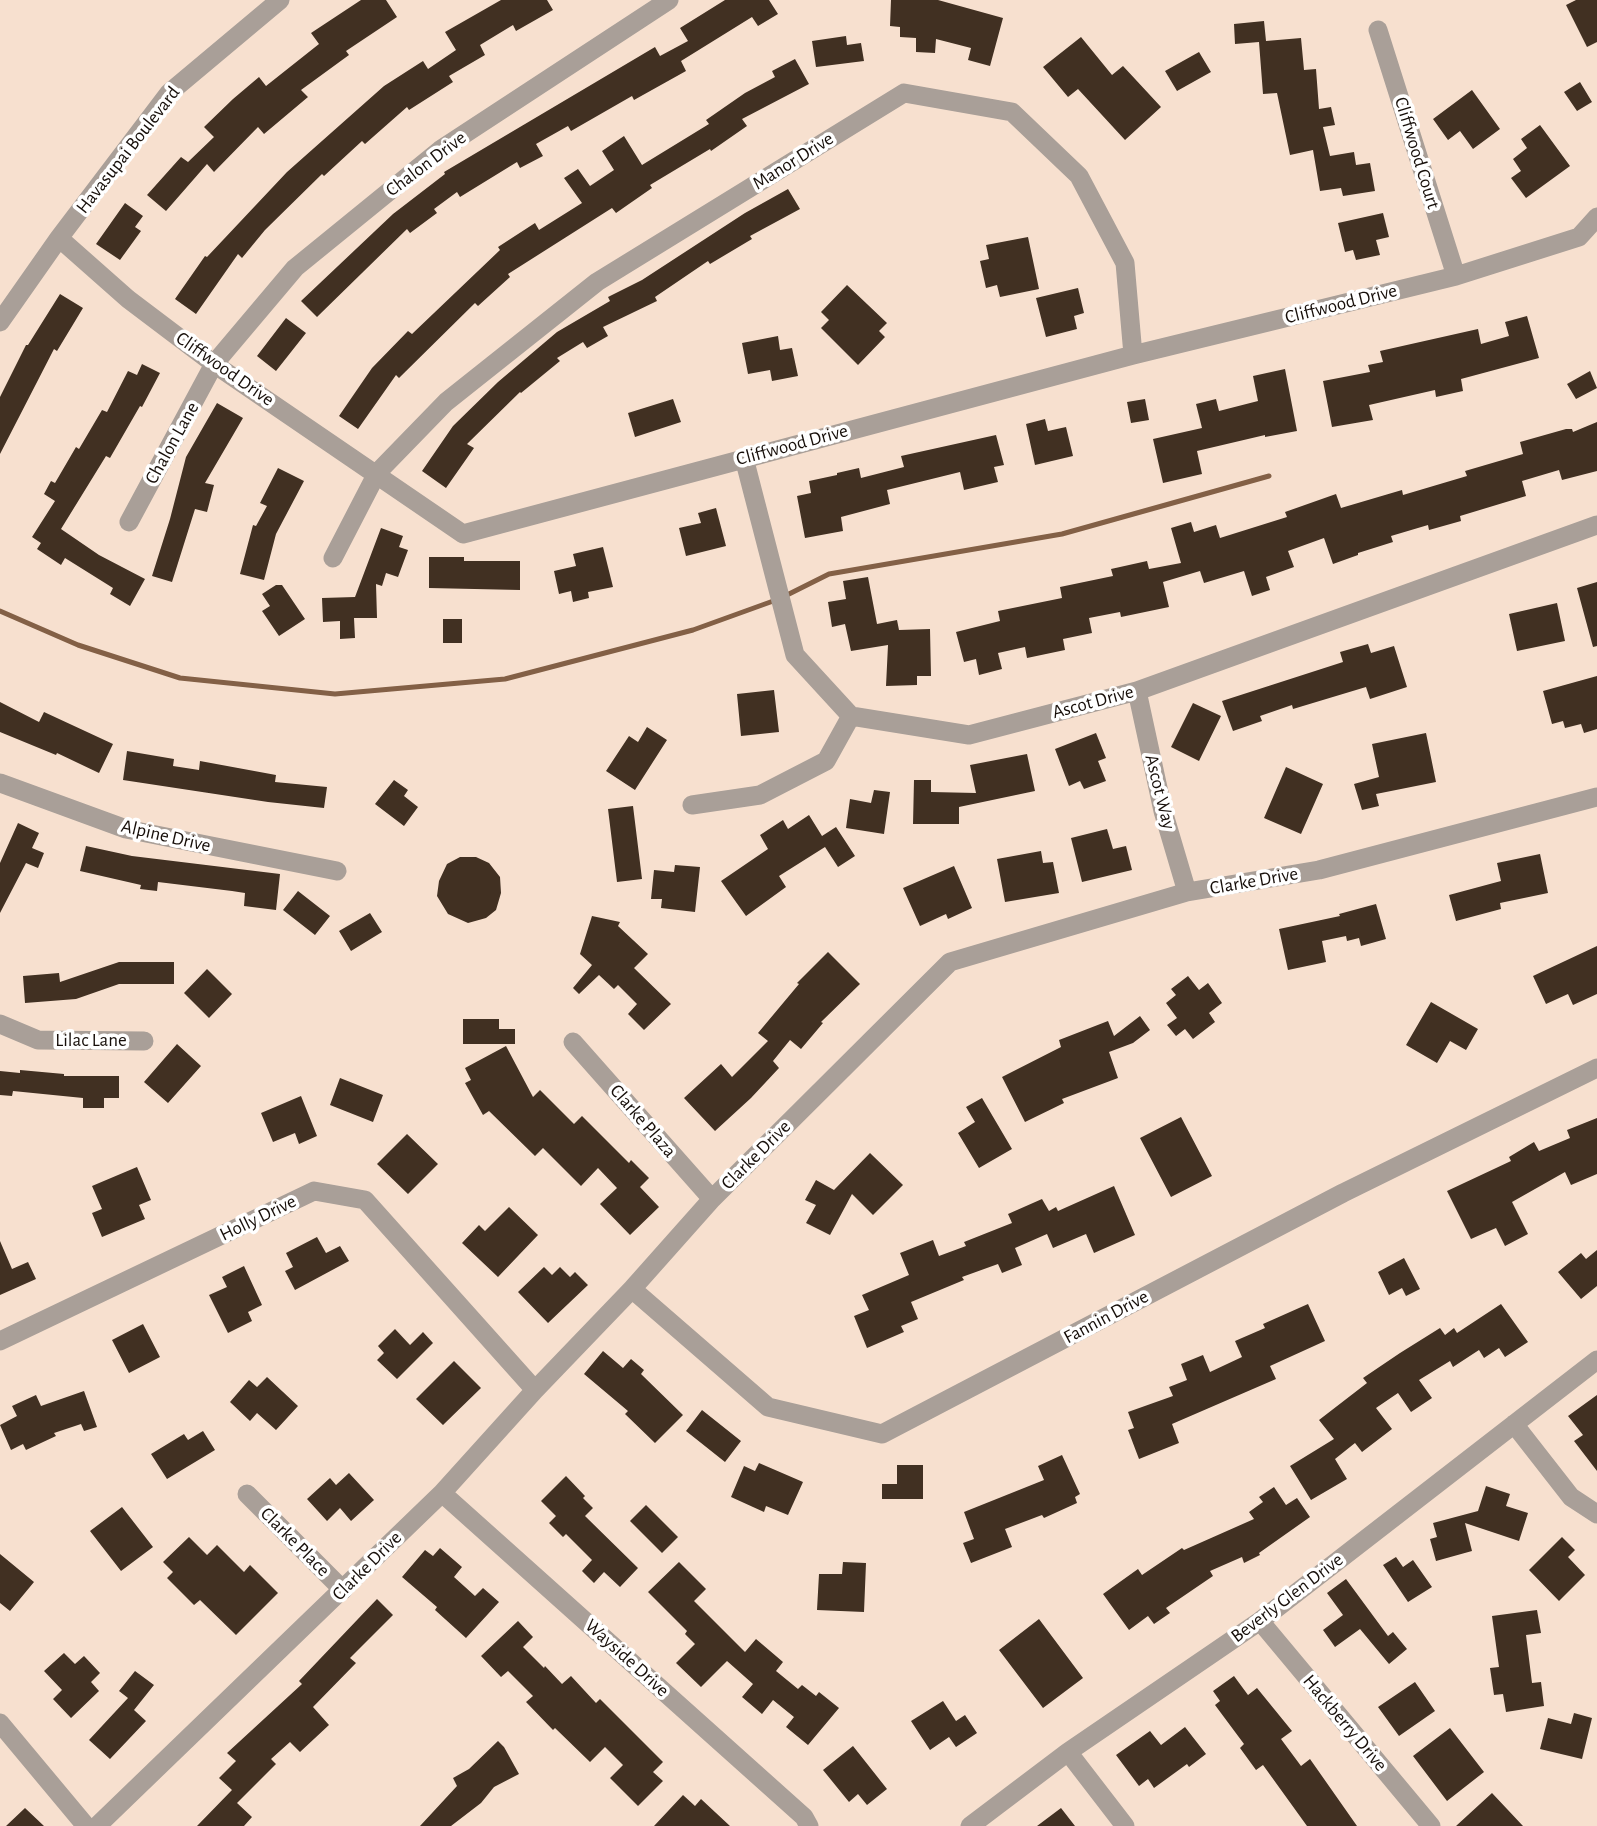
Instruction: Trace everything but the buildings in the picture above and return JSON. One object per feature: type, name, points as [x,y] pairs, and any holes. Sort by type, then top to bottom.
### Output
[{"type":"street","name":"Havasupai Boulevard","points":[[0,321],[169,93],[280,0]]},
{"type":"street","name":"Chalon Drive","points":[[215,364],[295,268],[440,150],[669,0]]},
{"type":"street","name":"Cliffwood Court","points":[[1378,30],[1456,276]]},
{"type":"street","name":"Manor Drive","points":[[333,558],[377,473],[446,402],[597,282],[904,93],[1012,113],[1079,176],[1125,263],[1133,355]]},
{"type":"street","name":"Cliffwood Drive","points":[[59,238],[128,299],[215,364],[463,534],[1133,355],[1456,276],[1579,237],[1597,217]]},
{"type":"street","name":"Chalon Lane","points":[[129,522],[215,364]]},
{"type":"street","points":[[692,805],[760,795],[827,761],[850,716],[795,655],[744,458]]},
{"type":"street","name":"Ascot Drive","points":[[850,716],[969,735],[1137,691],[1597,525]]},
{"type":"street","name":"Ascot Way","points":[[1137,691],[1163,811],[1188,892]]},
{"type":"street","name":"Alpine Drive","points":[[0,783],[126,829],[337,872]]},
{"type":"street","name":"Clarke Drive","points":[[97,1826],[442,1493],[712,1199],[950,961],[1188,892],[1319,870],[1597,797]]},
{"type":"street","name":"Lilac Lane","points":[[0,1024],[38,1040],[144,1041]]},
{"type":"street","name":"Clarke Plaza","points":[[573,1042],[712,1199]]},
{"type":"street","name":"Fannin Drive","points":[[632,1289],[768,1407],[882,1434],[1343,1193],[1597,1068]]},
{"type":"street","name":"Holly Drive","points":[[0,1342],[314,1191],[365,1200],[535,1390]]},
{"type":"street","name":"Beverly Glen Drive","points":[[970,1826],[1068,1752],[1259,1620],[1597,1360]]},
{"type":"street","points":[[1514,1424],[1571,1497],[1597,1514]]},
{"type":"street","name":"Wayside Drive","points":[[442,1493],[804,1817],[809,1826]]},
{"type":"street","name":"Clarke Place","points":[[247,1494],[343,1590]]},
{"type":"street","name":"Hackberry Drive","points":[[1259,1620],[1431,1826]]},
{"type":"street","points":[[0,1723],[86,1826]]},
{"type":"street","points":[[1068,1752],[1125,1826]]},
{"type":"waterway","points":[[785,596],[829,574],[1062,534],[1269,476]]},
{"type":"waterway","points":[[0,611],[78,645],[180,678],[335,694],[505,679],[693,630],[776,600]]}]
